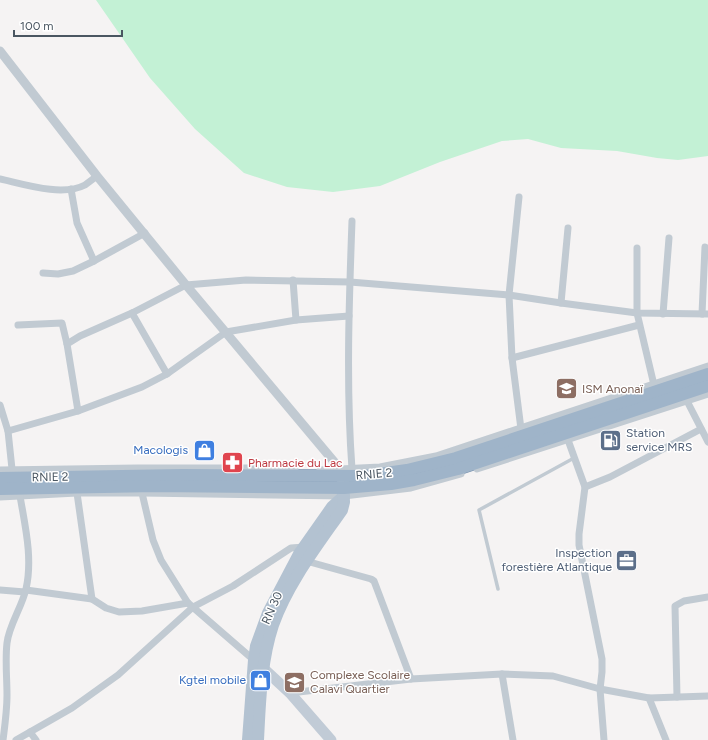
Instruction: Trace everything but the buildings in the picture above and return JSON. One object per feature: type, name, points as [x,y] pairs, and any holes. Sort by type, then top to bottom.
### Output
[{"type":"highway","name":"RNIE 2","points":[[0,489],[343,482],[441,463],[708,374]]},
{"type":"highway","name":"RNIE 2","points":[[0,478],[183,475],[391,484],[438,474],[708,386]]},
{"type":"main road","name":"RN 30","points":[[248,740],[256,646],[268,613],[299,554],[332,507],[343,482]]},
{"type":"main road","name":"RN 30","points":[[258,740],[261,694],[266,654],[275,620],[306,561],[342,510],[344,502],[343,482]]},
{"type":"main road","points":[[264,669],[290,693],[331,740]]},
{"type":"street","points":[[0,51],[97,176],[226,332],[343,482]]},
{"type":"street","points":[[0,178],[49,189],[71,189],[84,185],[97,176]]},
{"type":"street","points":[[71,189],[77,223],[94,261]]},
{"type":"street","points":[[519,197],[510,295],[512,358],[521,429]]},
{"type":"street","points":[[343,482],[352,469],[350,440],[348,316],[352,221]]},
{"type":"street","points":[[561,303],[568,228]]},
{"type":"street","points":[[43,273],[65,273],[94,261],[145,233]]},
{"type":"street","points":[[663,314],[669,238]]},
{"type":"street","points":[[67,344],[80,336],[132,313],[186,284],[246,280],[350,282],[510,295],[637,313],[705,314],[705,247]]},
{"type":"street","points":[[637,248],[637,313],[654,385]]},
{"type":"street","points":[[293,280],[296,320]]},
{"type":"street","points":[[132,313],[167,374]]},
{"type":"street","points":[[8,431],[78,412],[142,387],[167,374],[226,332],[296,320],[348,316]]},
{"type":"street","points":[[18,325],[62,323],[67,344],[78,412]]},
{"type":"street","points":[[512,358],[639,325]]},
{"type":"street","points":[[352,469],[390,465],[427,458],[521,429],[708,366]]},
{"type":"street","points":[[0,470],[254,468],[300,470],[343,482],[391,491],[426,485],[708,394]]},
{"type":"street","points":[[687,401],[708,442]]},
{"type":"street","points":[[0,405],[8,431],[12,469]]},
{"type":"street","points":[[585,487],[610,477],[701,429]]},
{"type":"street","points":[[568,440],[585,487],[579,545],[602,659],[600,689],[604,740]]},
{"type":"street","points":[[0,497],[142,493],[343,482]]},
{"type":"street","points":[[142,493],[153,540],[161,560],[190,605],[264,669]]},
{"type":"street","points":[[77,494],[92,600]]},
{"type":"street","points":[[3,740],[7,695],[4,641],[26,591],[29,569],[28,549],[20,496]]},
{"type":"street","points":[[0,590],[26,591],[92,600],[106,608],[119,612],[142,611],[190,605],[233,586],[291,548],[304,547]]},
{"type":"street","points":[[306,561],[374,581],[411,679]]},
{"type":"street","points":[[677,697],[675,606],[684,601],[708,597]]},
{"type":"street","points":[[16,740],[72,708],[118,675],[190,605]]},
{"type":"street","points":[[502,674],[513,740]]},
{"type":"street","points":[[290,693],[411,679],[502,674],[553,676],[600,689],[648,698],[708,696]]},
{"type":"street","points":[[648,698],[666,740]]},
{"type":"street","points":[[30,732],[36,740]]},
{"type":"lane","points":[[498,589],[479,510],[574,458]]},
{"type":"green space","points":[[96,0],[708,0],[708,156],[678,160],[617,151],[561,148],[528,139],[502,141],[440,162],[380,186],[333,192],[287,187],[244,173],[195,129],[150,78]]},
{"type":"place","name":"ISM Anonaï","points":[[566,389]]},
{"type":"place","name":"Station service MRS","points":[[611,440]]},
{"type":"place","name":"Macologis","points":[[204,450]]},
{"type":"place","name":"Pharmacie du Lac","points":[[232,463]]},
{"type":"place","name":"Inspection forestière Atlantique","points":[[627,560]]},
{"type":"place","name":"Kgtel mobile","points":[[261,680]]},
{"type":"place","name":"Complexe Scolaire Calavi Quartier","points":[[295,682]]}]
